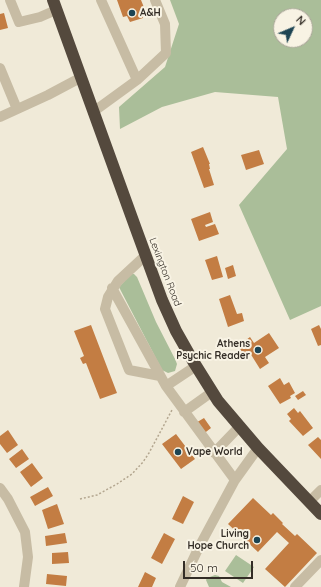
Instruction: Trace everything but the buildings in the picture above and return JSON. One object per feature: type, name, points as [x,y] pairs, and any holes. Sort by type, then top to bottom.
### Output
[{"type":"highway","name":"Lexington Road","points":[[54,5],[162,300],[176,331],[212,392],[239,427],[321,514]]},
{"type":"street","points":[[10,0],[19,22],[40,17],[54,5]]},
{"type":"street","points":[[101,0],[137,80]]},
{"type":"street","points":[[93,112],[137,80],[166,53],[165,24],[155,0]]},
{"type":"street","points":[[0,68],[17,109]]},
{"type":"street","points":[[0,117],[80,78]]},
{"type":"street","points":[[146,255],[112,288],[105,309],[129,370],[160,376]]},
{"type":"street","points":[[112,288],[166,386],[235,480]]},
{"type":"street","points":[[166,386],[196,366]]},
{"type":"street","points":[[181,408],[212,392]]},
{"type":"street","points":[[214,453],[239,427]]},
{"type":"street","points":[[180,587],[198,549],[235,480],[258,448]]},
{"type":"street","points":[[0,488],[8,499],[25,532],[28,557],[24,587]]},
{"type":"street","points":[[309,502],[321,490]]},
{"type":"street","points":[[294,587],[321,560]]},
{"type":"path","points":[[80,499],[97,495],[132,474],[143,462],[157,439],[166,420],[181,408]]},
{"type":"green space","points":[[170,0],[321,0],[321,306],[290,320],[239,205],[287,149],[278,97],[215,92],[162,107],[120,129],[119,107],[165,67],[179,24]]},
{"type":"green space","points":[[131,274],[134,274],[137,277],[156,322],[175,359],[177,364],[175,371],[168,373],[162,370],[119,287]]},
{"type":"green space","points":[[236,555],[254,567],[243,583],[225,571]]},
{"type":"green space","points":[[215,575],[219,576],[222,582],[231,587],[209,587],[206,580],[207,578]]},
{"type":"place","name":"A&H","points":[[132,13]]},
{"type":"place","name":"Athens Psychic Reader","points":[[258,350]]},
{"type":"place","name":"Vape World","points":[[178,452]]},
{"type":"place","name":"Living Hope Church","points":[[257,540]]}]
